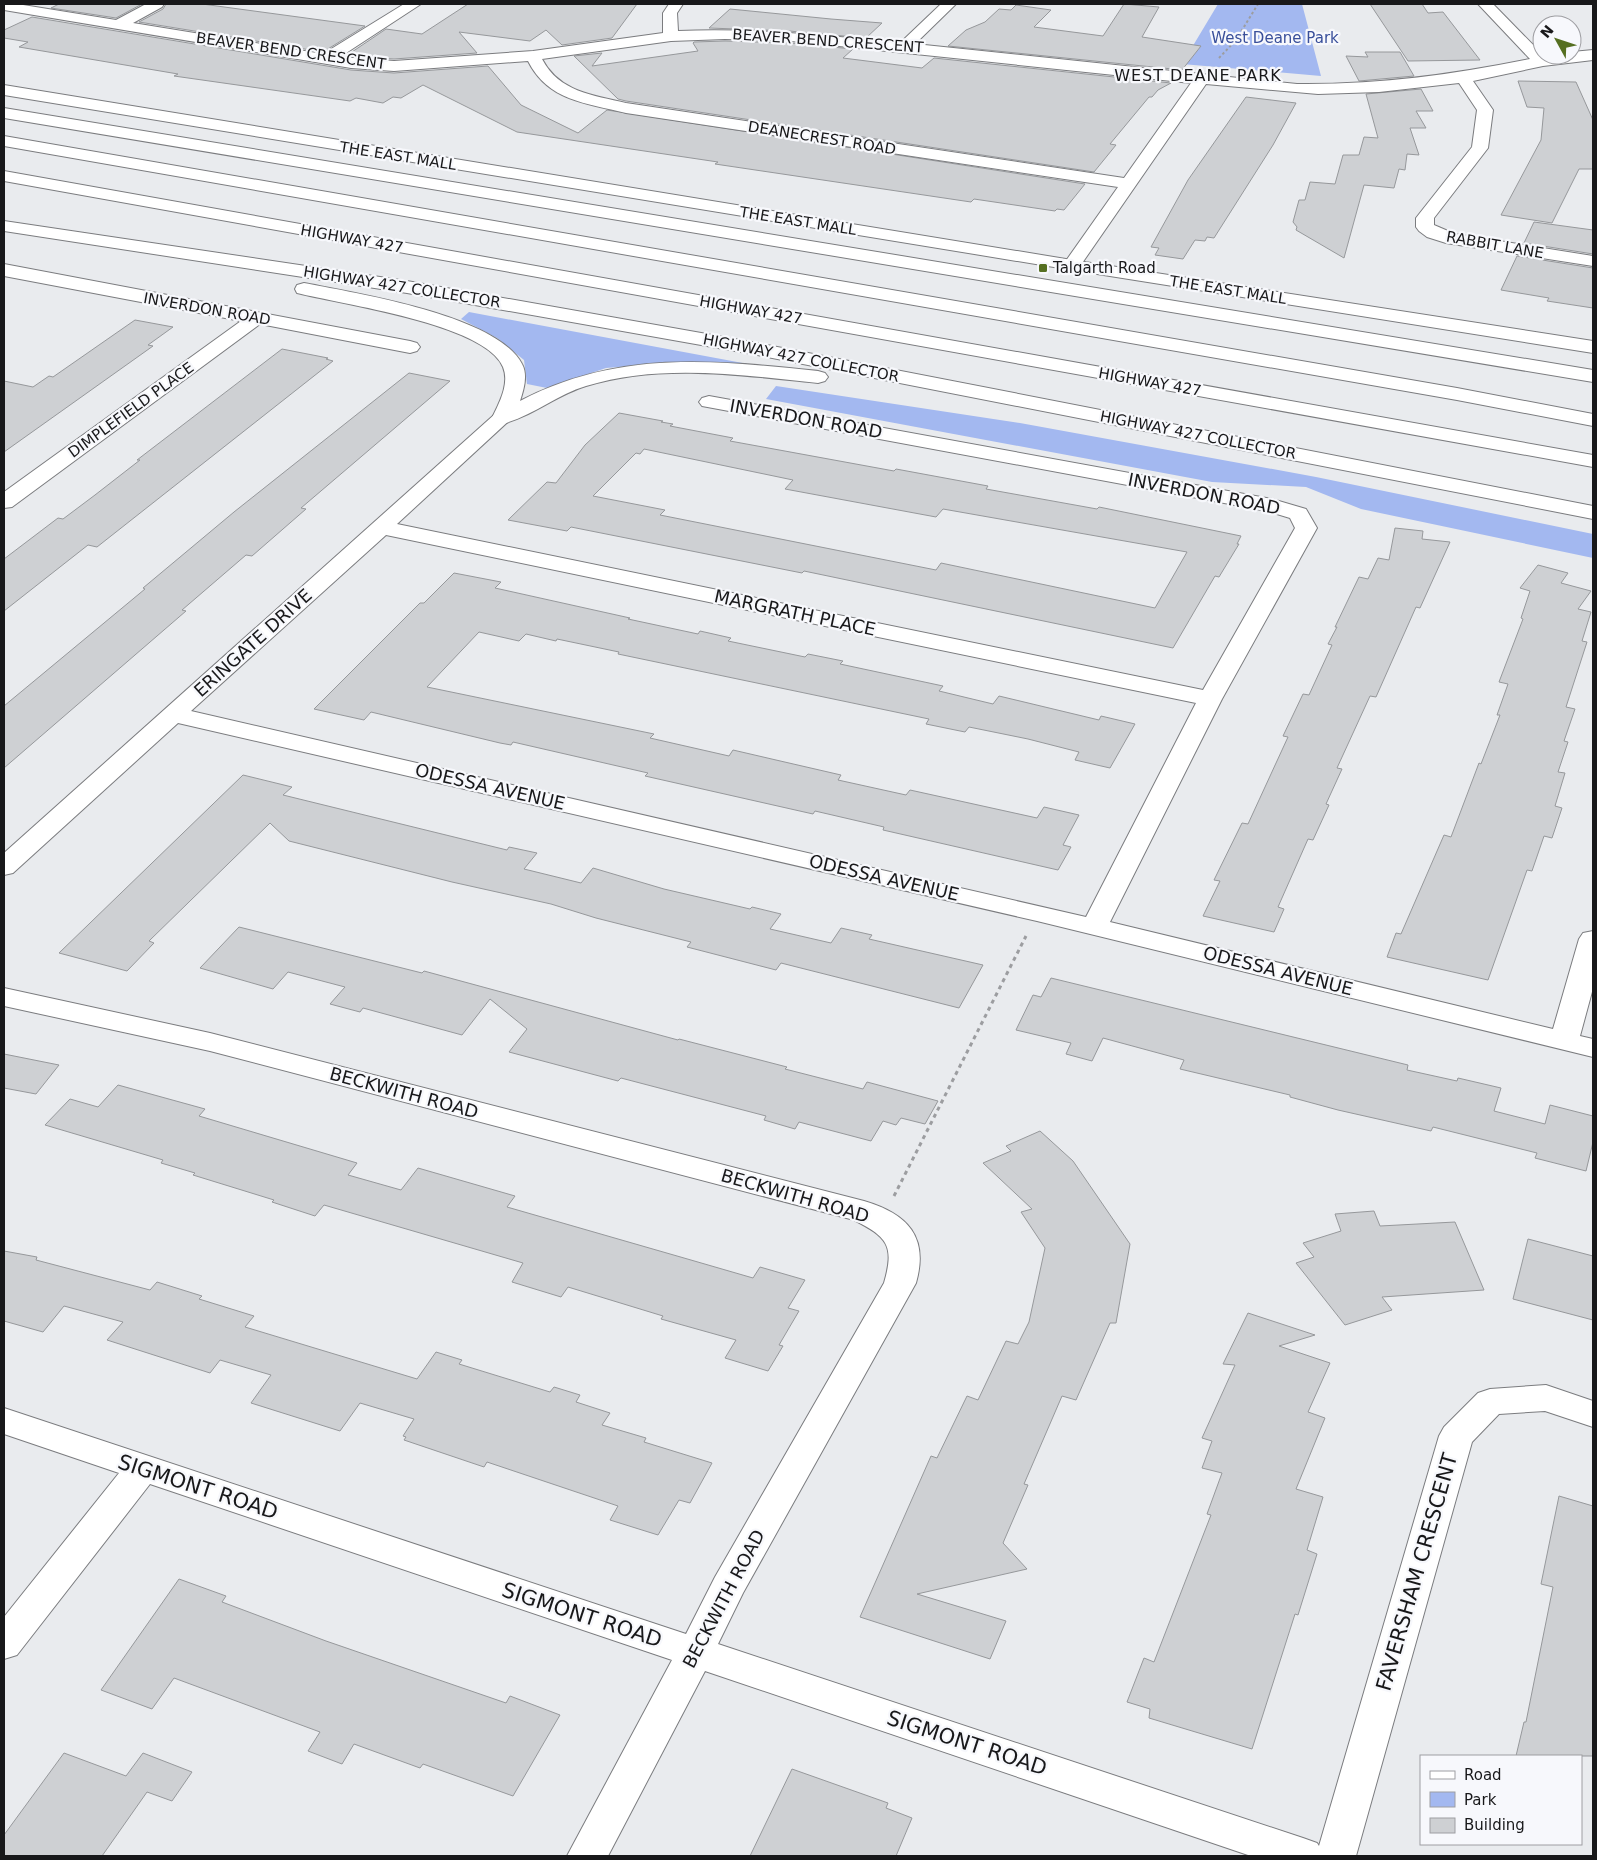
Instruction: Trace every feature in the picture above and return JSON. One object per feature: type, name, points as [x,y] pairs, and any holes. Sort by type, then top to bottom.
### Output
[{"type":"main road","points":[[119,24],[157,4]]},
{"type":"main road","points":[[325,59],[414,4]]},
{"type":"main road","points":[[671,36],[670,12],[676,4]]},
{"type":"main road","points":[[904,46],[949,4]]},
{"type":"main road","points":[[1485,4],[1532,52]]},
{"type":"main road","name":"BEAVER BEND CRESCENT","points":[[4,6],[325,59],[394,66],[533,56],[671,36],[724,34],[791,36],[904,46],[1297,89],[1389,86],[1463,78],[1532,62]]},
{"type":"main road","name":"DEANECREST ROAD","points":[[533,56],[546,78],[559,88],[585,98],[626,108],[1130,184]]},
{"type":"main road","name":"RABBIT LANE","points":[[1463,78],[1485,110],[1480,148],[1425,218],[1426,227],[1433,233],[1452,240],[1593,261]]},
{"type":"main road","points":[[1072,265],[1202,79]]},
{"type":"main road","name":"THE EAST MALL","points":[[4,90],[1072,265],[1593,347]]},
{"type":"main road","points":[[4,113],[1593,376]]},
{"type":"main road","points":[[4,141],[1457,394],[1593,420]]},
{"type":"main road","name":"HIGHWAY 427","points":[[4,176],[1498,446]]},
{"type":"main road","points":[[4,226],[391,307],[479,336],[506,356],[514,369],[516,384],[502,418]]},
{"type":"main road","name":"HIGHWAY 427 COLLECTOR","points":[[4,226],[340,277],[577,316],[1168,428],[1593,513]]},
{"type":"main road","name":"INVERDON ROAD","points":[[4,270],[410,347]]},
{"type":"main road","name":"DIMPLEFIELD PLACE","points":[[4,502],[258,317]]},
{"type":"main road","points":[[502,418],[578,382],[606,375],[679,367],[758,371],[829,378],[1168,428]]},
{"type":"main road","points":[[1457,394],[1593,412]]},
{"type":"main road","name":"INVERDON ROAD","points":[[709,402],[1272,505],[1298,514],[1306,528],[1210,699],[1094,927]]},
{"type":"main road","name":"ERINGATE DRIVE","points":[[4,867],[502,418]]},
{"type":"main road","points":[[1498,446],[1593,462]]},
{"type":"main road","points":[[1498,446],[1593,467]]},
{"type":"main road","name":"MARGRATH PLACE","points":[[380,527],[1210,699]]},
{"type":"main road","name":"ODESSA AVENUE","points":[[174,715],[1037,913],[1593,1048]]},
{"type":"main road","points":[[1564,1041],[1593,939]]},
{"type":"main road","name":"BECKWITH ROAD","points":[[4,997],[210,1042],[864,1212],[882,1221],[905,1244],[907,1262],[900,1283],[728,1587],[694,1652],[665,1714],[587,1856]]},
{"type":"main road","name":"FAVERSHAM CRESCENT","points":[[1336,1856],[1456,1436],[1490,1402],[1546,1398],[1593,1414]]},
{"type":"main road","name":"SIGMONT ROAD","points":[[4,1421],[142,1469],[1303,1856]]},
{"type":"main road","points":[[4,1644],[101,1524],[142,1469]]},
{"type":"path","points":[[1218,58],[1236,40],[1258,4]]},
{"type":"path","points":[[882,1221],[1037,913]]},
{"type":"green space","name":"West Deane Park","points":[[1218,4],[1302,4],[1321,76],[1182,64]]},
{"type":"green space","points":[[469,312],[748,364],[669,363],[606,368],[547,388],[527,384],[524,360],[497,338],[461,319]]},
{"type":"green space","points":[[776,386],[1020,423],[1316,477],[1593,534],[1593,558],[1361,509],[1306,487],[1212,482],[766,399]]},
{"type":"building","points":[[59,4],[142,4],[116,18],[51,8]]},
{"type":"building","points":[[166,4],[202,4],[365,26],[323,52],[139,22],[163,9]]},
{"type":"building","points":[[468,4],[637,4],[612,38],[562,45],[546,30],[530,41],[459,32],[477,53],[394,59],[346,56],[386,29],[422,34]]},
{"type":"building","points":[[1124,4],[1159,7],[1142,37],[1201,46],[1182,70],[948,46],[966,30],[985,22],[999,9],[1011,10],[1016,5],[1051,10],[1034,27],[1103,36]]},
{"type":"building","points":[[1370,4],[1422,4],[1428,13],[1443,12],[1480,60],[1408,61]]},
{"type":"building","points":[[730,9],[882,23],[866,38],[789,31],[709,28]]},
{"type":"building","points":[[32,17],[351,70],[394,73],[488,66],[521,105],[578,133],[607,110],[1085,184],[1064,210],[1057,209],[1055,211],[974,199],[971,202],[715,164],[718,162],[517,132],[423,85],[401,98],[393,97],[383,103],[356,98],[350,101],[174,76],[178,74],[19,47],[28,42],[4,38],[4,30]]},
{"type":"building","points":[[694,42],[791,43],[853,49],[843,58],[922,68],[934,58],[1171,83],[1158,90],[1152,97],[1149,97],[1110,144],[1116,145],[1094,172],[626,101],[618,99],[574,56],[602,53],[592,66],[698,51]]},
{"type":"building","points":[[1365,52],[1400,52],[1414,76],[1359,81],[1346,56],[1368,57]]},
{"type":"building","points":[[1518,81],[1576,82],[1593,120],[1593,169],[1579,169],[1552,223],[1501,215],[1541,140],[1544,108],[1527,107]]},
{"type":"building","points":[[1421,89],[1433,111],[1416,111],[1426,128],[1410,128],[1419,155],[1407,154],[1405,170],[1399,169],[1394,188],[1364,185],[1344,258],[1296,230],[1297,227],[1293,222],[1299,200],[1305,200],[1310,182],[1335,184],[1343,155],[1359,155],[1364,137],[1378,138],[1366,94]]},
{"type":"building","points":[[1246,97],[1296,103],[1273,145],[1214,238],[1207,237],[1205,241],[1195,240],[1183,259],[1155,255],[1159,248],[1151,247],[1188,180]]},
{"type":"building","points":[[1534,222],[1593,230],[1593,254],[1524,243]]},
{"type":"building","points":[[1517,256],[1593,268],[1593,308],[1547,301],[1549,298],[1501,290]]},
{"type":"building","points":[[135,320],[173,327],[148,345],[153,346],[4,452],[4,381],[33,387],[49,376],[53,377]]},
{"type":"building","points":[[282,349],[328,358],[326,359],[333,361],[97,547],[88,545],[4,611],[4,559],[58,518],[63,519],[95,495],[140,460],[137,460]]},
{"type":"building","points":[[409,373],[450,381],[301,508],[306,509],[252,556],[246,555],[182,610],[186,611],[4,768],[4,706],[234,512]]},
{"type":"building","points":[[619,413],[673,424],[670,426],[733,438],[730,441],[988,486],[986,489],[1097,509],[1099,507],[1241,536],[1237,544],[1239,544],[1219,577],[1215,576],[1173,648],[804,571],[802,573],[571,527],[567,531],[508,520],[547,482],[556,483],[585,445]],"holes":[[[644,449],[793,480],[785,489],[936,517],[943,509],[1187,552],[1155,608],[941,563],[936,570],[660,515],[665,510],[593,496],[636,453],[640,454]]]},
{"type":"building","points":[[1395,528],[1423,531],[1422,539],[1450,542],[1420,608],[1416,607],[1376,697],[1370,696],[1337,768],[1342,769],[1326,804],[1329,805],[1313,840],[1308,839],[1278,907],[1284,909],[1274,932],[1203,916],[1220,881],[1214,880],[1242,823],[1248,824],[1288,737],[1283,736],[1303,694],[1309,695],[1332,645],[1328,644],[1337,627],[1335,627],[1359,577],[1368,579],[1378,558],[1389,560]]},
{"type":"building","points":[[1538,565],[1568,573],[1561,583],[1591,591],[1578,609],[1591,612],[1582,641],[1587,642],[1566,707],[1575,709],[1564,741],[1568,742],[1558,772],[1565,773],[1555,806],[1562,808],[1552,838],[1544,836],[1532,871],[1527,870],[1488,980],[1387,957],[1396,933],[1401,934],[1444,835],[1451,837],[1479,763],[1481,764],[1500,715],[1497,715],[1508,684],[1499,682],[1523,619],[1521,618],[1530,591],[1520,588]]},
{"type":"building","points":[[454,573],[501,582],[495,588],[630,618],[628,619],[698,634],[700,631],[731,638],[728,641],[805,657],[808,654],[843,661],[840,664],[943,686],[939,691],[993,704],[999,696],[1099,720],[1101,716],[1135,724],[1110,768],[1075,760],[1079,752],[1028,739],[969,727],[965,732],[926,724],[929,719],[618,654],[619,652],[526,634],[519,641],[479,632],[427,687],[654,734],[650,738],[729,756],[733,750],[841,775],[838,780],[906,795],[910,790],[1037,818],[1044,807],[1079,815],[1063,845],[1071,847],[1058,870],[883,830],[884,827],[815,811],[813,814],[645,776],[648,773],[513,742],[511,745],[500,743],[371,712],[364,720],[314,709],[420,603],[424,603]]},
{"type":"building","points":[[243,775],[292,787],[283,795],[507,850],[509,847],[537,853],[524,869],[581,883],[593,868],[664,889],[750,909],[752,907],[781,914],[770,929],[831,943],[841,928],[872,935],[869,939],[983,965],[959,1008],[781,963],[776,970],[687,947],[691,942],[596,918],[551,904],[452,882],[289,841],[270,823],[149,941],[154,943],[127,971],[59,953]]},
{"type":"building","points":[[239,927],[422,973],[424,971],[678,1040],[787,1067],[785,1069],[863,1089],[867,1082],[938,1101],[925,1124],[901,1118],[896,1125],[883,1121],[871,1141],[799,1122],[795,1129],[764,1120],[766,1116],[621,1078],[618,1081],[509,1052],[527,1029],[490,999],[462,1035],[363,1008],[360,1012],[330,1004],[345,987],[288,972],[273,989],[200,968]]},
{"type":"building","points":[[1051,978],[1408,1065],[1407,1070],[1457,1081],[1458,1078],[1501,1088],[1494,1111],[1545,1124],[1550,1105],[1593,1116],[1593,1142],[1586,1171],[1535,1158],[1537,1153],[1433,1127],[1431,1131],[1338,1110],[1290,1097],[1290,1095],[1180,1069],[1184,1060],[1103,1038],[1092,1061],[1066,1054],[1071,1043],[1016,1030],[1033,995],[1041,997]]},
{"type":"building","points":[[4,1054],[59,1065],[36,1094],[4,1088]]},
{"type":"building","points":[[118,1085],[205,1109],[199,1116],[357,1163],[348,1175],[401,1190],[418,1168],[515,1196],[507,1207],[753,1278],[760,1267],[805,1280],[788,1308],[799,1311],[779,1345],[783,1346],[768,1371],[725,1358],[736,1340],[661,1319],[663,1316],[568,1287],[561,1297],[512,1282],[523,1263],[324,1205],[315,1216],[272,1202],[274,1200],[193,1175],[195,1173],[161,1163],[163,1160],[45,1125],[70,1099],[98,1107]]},
{"type":"building","points":[[1040,1131],[1073,1161],[1130,1244],[1116,1323],[1110,1323],[1076,1400],[1062,1396],[1024,1484],[1028,1485],[1003,1543],[1027,1569],[917,1594],[1006,1621],[990,1659],[860,1617],[931,1456],[937,1458],[967,1396],[978,1400],[1006,1341],[1018,1344],[1029,1322],[1045,1248],[1021,1212],[1032,1209],[983,1163],[1011,1151],[1006,1146]]},
{"type":"building","points":[[1374,1211],[1380,1226],[1455,1222],[1484,1290],[1382,1297],[1392,1310],[1345,1325],[1296,1263],[1314,1257],[1303,1243],[1341,1231],[1335,1214]]},
{"type":"building","points":[[1528,1239],[1593,1256],[1593,1320],[1513,1299]]},
{"type":"building","points":[[4,1251],[37,1257],[36,1260],[150,1290],[157,1282],[202,1296],[199,1299],[254,1316],[245,1327],[417,1379],[436,1352],[462,1360],[459,1364],[550,1392],[554,1387],[580,1395],[576,1402],[610,1413],[602,1425],[646,1438],[644,1442],[712,1463],[690,1503],[679,1500],[658,1535],[610,1520],[618,1506],[487,1462],[484,1467],[404,1440],[406,1437],[403,1436],[414,1419],[360,1403],[340,1431],[251,1403],[271,1375],[220,1360],[210,1373],[107,1340],[123,1322],[64,1306],[43,1332],[4,1321]]},
{"type":"building","points":[[1248,1313],[1315,1335],[1279,1346],[1330,1363],[1308,1412],[1325,1418],[1296,1489],[1323,1497],[1307,1550],[1317,1554],[1298,1615],[1295,1614],[1252,1749],[1149,1718],[1150,1709],[1127,1702],[1144,1658],[1154,1662],[1211,1515],[1207,1514],[1222,1473],[1202,1468],[1212,1441],[1202,1438],[1235,1365],[1223,1364]]},
{"type":"building","points":[[1559,1496],[1593,1506],[1593,1756],[1516,1755],[1524,1722],[1526,1722],[1553,1587],[1541,1584]]},
{"type":"building","points":[[179,1579],[226,1596],[222,1602],[326,1641],[506,1703],[510,1696],[560,1715],[513,1796],[423,1764],[420,1768],[354,1744],[342,1764],[308,1751],[320,1732],[174,1678],[152,1709],[101,1690]]},
{"type":"building","points":[[64,1753],[126,1776],[143,1753],[192,1772],[172,1801],[147,1792],[102,1856],[4,1856],[4,1835]]},
{"type":"building","points":[[792,1769],[888,1803],[886,1808],[912,1818],[896,1856],[750,1856]]},
{"type":"place","name":"Talgarth Road","points":[[1043,268]]},
{"type":"district","name":"WEST DEANE PARK","points":[[1198,75]]}]
